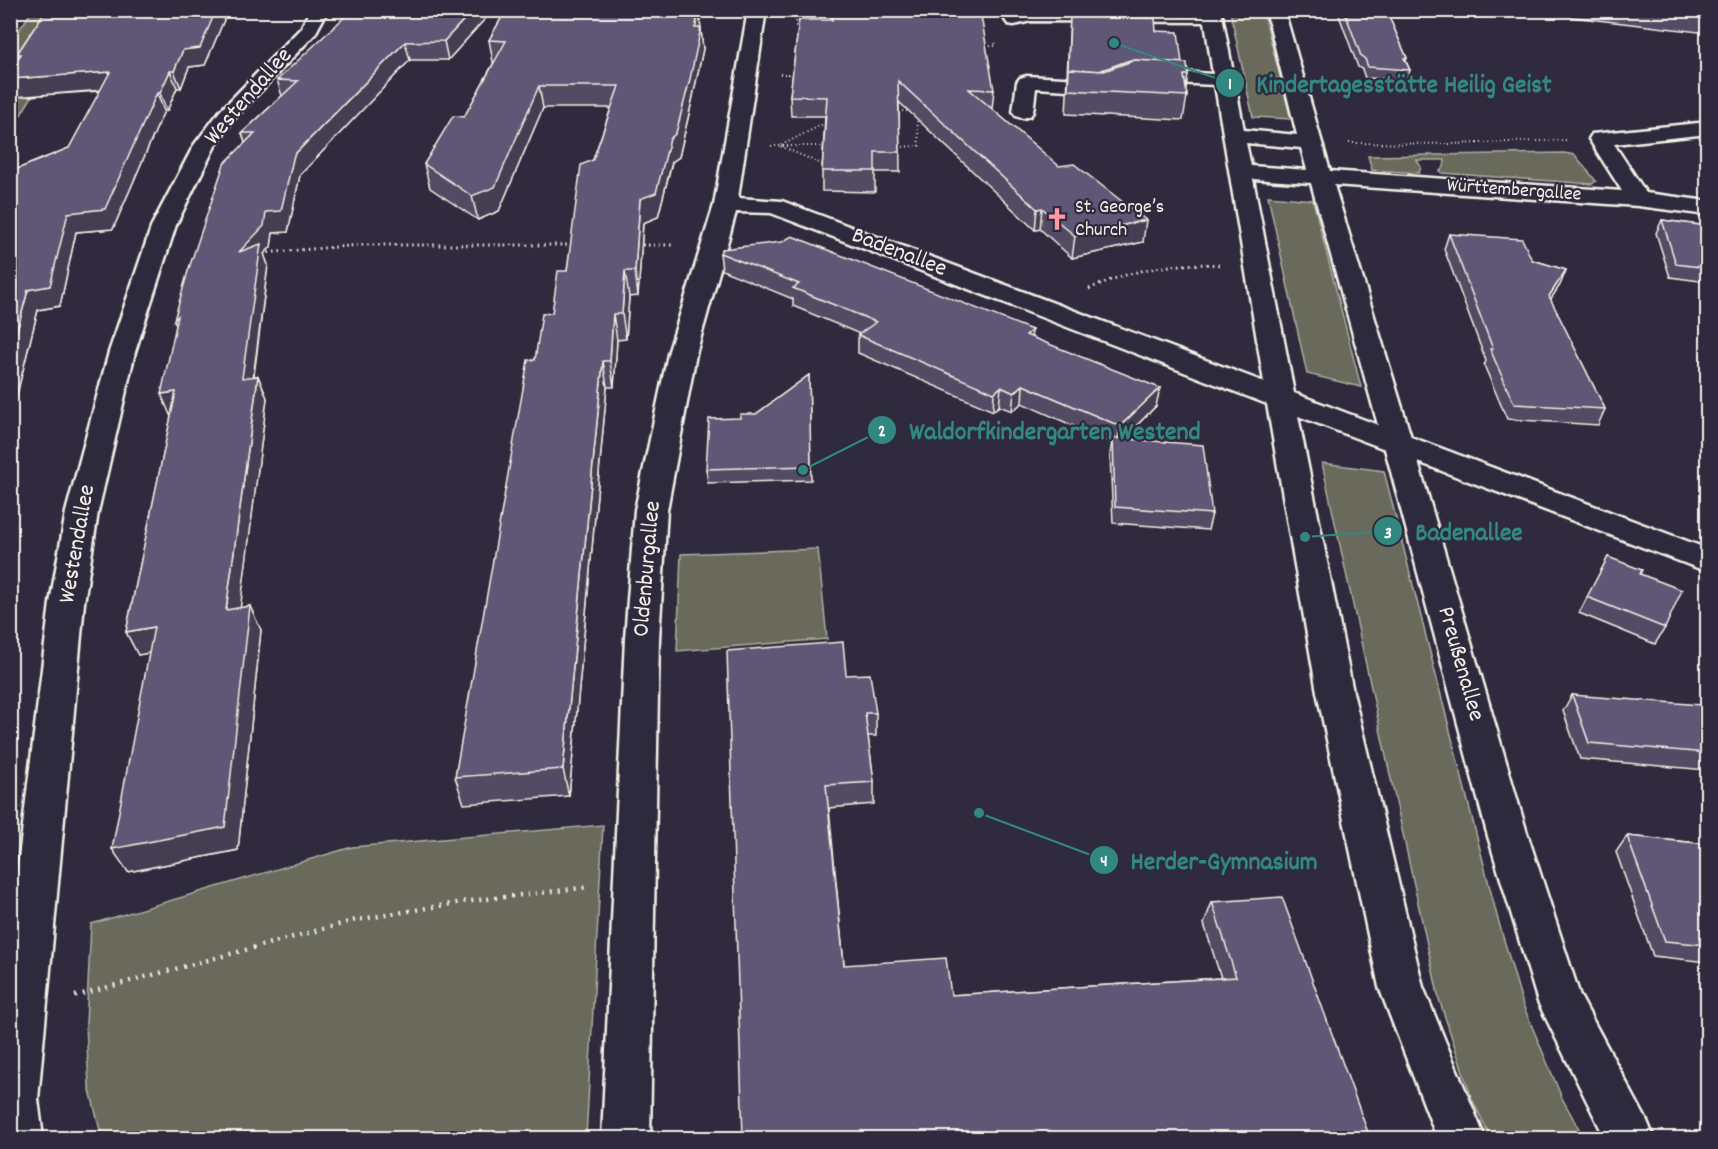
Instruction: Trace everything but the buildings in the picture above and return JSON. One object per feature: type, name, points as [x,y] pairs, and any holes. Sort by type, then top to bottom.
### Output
[{"type":"street","name":"Westendallee","points":[[19,1138],[14,1099],[67,603],[82,512],[122,352],[164,225],[206,145],[227,116],[309,30],[319,10]]},
{"type":"street","name":"Oldenburgallee","points":[[626,1138],[642,638],[651,510],[682,354],[726,205],[758,10]]},
{"type":"street","name":"Preußenallee","points":[[1275,10],[1320,179],[1398,443],[1507,833],[1560,1002],[1630,1138]]},
{"type":"street","points":[[1014,20],[1031,15],[1212,14],[1335,692],[1401,987],[1461,1138]]},
{"type":"street","points":[[1023,112],[1027,82],[1100,86],[1129,75],[1224,80]]},
{"type":"street","points":[[1638,200],[1600,139],[1707,128]]},
{"type":"street","points":[[1233,136],[1310,142]]},
{"type":"street","points":[[1242,172],[1320,179]]},
{"type":"street","name":"Württembergallee","points":[[1320,179],[1638,200],[1707,208]]},
{"type":"street","name":"Badenallee","points":[[726,205],[774,206],[1707,561]]},
{"type":"path","points":[[804,28],[796,26],[796,22],[840,14]]},
{"type":"path","points":[[778,74],[801,74]]},
{"type":"path","points":[[899,147],[919,146],[916,104]]},
{"type":"path","points":[[898,111],[917,111]]},
{"type":"path","points":[[780,146],[831,119]]},
{"type":"path","points":[[1352,143],[1515,143],[1600,139]]},
{"type":"path","points":[[763,146],[837,146]]},
{"type":"path","points":[[780,146],[828,167]]},
{"type":"path","points":[[258,254],[361,245],[575,245]]},
{"type":"path","points":[[635,245],[682,246]]},
{"type":"path","points":[[1087,290],[1134,270],[1170,264],[1225,266]]},
{"type":"path","points":[[75,996],[356,920],[462,902],[594,886]]},
{"type":"green space","points":[[32,11],[84,11],[11,131],[11,42]]},
{"type":"green space","points":[[1230,11],[1263,11],[1291,119],[1253,117]]},
{"type":"green space","points":[[1564,153],[1575,155],[1596,181],[1592,184],[1442,173],[1440,171],[1444,167],[1445,160],[1417,160],[1421,167],[1419,173],[1372,170],[1368,156]]},
{"type":"green space","points":[[1268,196],[1313,200],[1361,387],[1307,374]]},
{"type":"green space","points":[[1322,463],[1384,471],[1497,916],[1523,1005],[1562,1098],[1584,1138],[1491,1138],[1472,1099],[1439,999]]},
{"type":"green space","points":[[818,549],[827,639],[677,651],[681,554]]},
{"type":"green space","points":[[603,825],[586,1138],[102,1138],[89,1086],[86,1024],[91,924],[352,847]]},
{"type":"place","name":"Kindertagesstätte Heilig Geist","points":[[1114,43]]},
{"type":"place","name":"St. George’s Church","points":[[1057,219]]},
{"type":"place","name":"Waldorfkindergarten Westend","points":[[803,470]]},
{"type":"place","name":"Badenallee","points":[[1305,537]]},
{"type":"place","name":"Herder-Gymnasium","points":[[979,813]]}]
